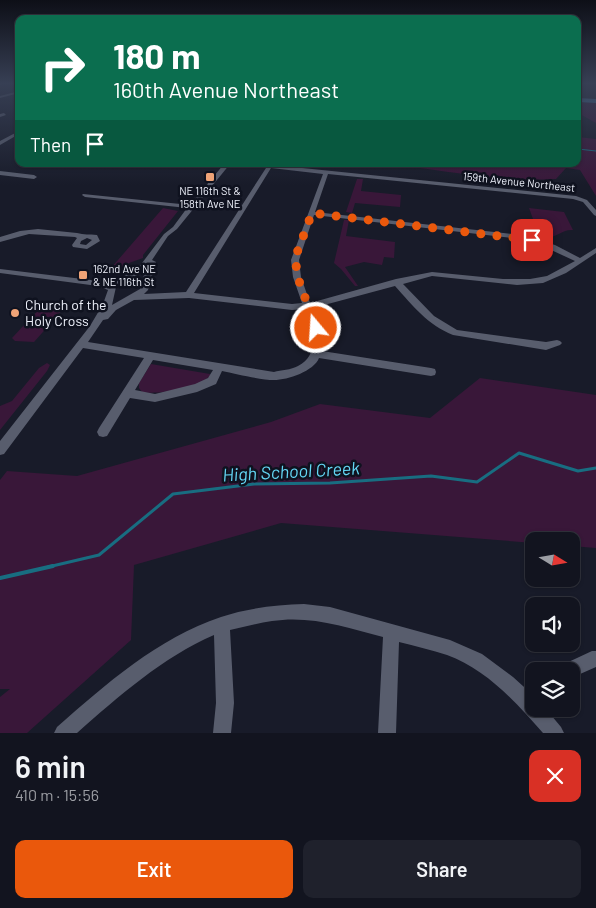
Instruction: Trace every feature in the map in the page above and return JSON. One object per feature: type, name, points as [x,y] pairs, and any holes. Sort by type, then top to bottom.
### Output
[{"type":"street","points":[[5,133],[15,133]]},
{"type":"street","points":[[0,142],[15,134]]},
{"type":"street","points":[[84,344],[112,291],[125,278],[142,269],[166,235],[175,228],[225,167]]},
{"type":"street","points":[[189,295],[269,167]]},
{"type":"street","name":"159th Avenue Northeast","points":[[284,167],[326,173],[574,197],[583,200],[596,214]]},
{"type":"street","points":[[0,173],[34,177]]},
{"type":"street","points":[[84,344],[274,376],[290,374],[304,369],[317,354],[319,344],[309,306],[298,278],[295,258],[326,173]]},
{"type":"street","points":[[85,195],[192,207]]},
{"type":"street","points":[[312,213],[522,237],[552,247],[580,260]]},
{"type":"street","points":[[0,450],[43,396],[49,385],[110,311],[141,292],[151,265],[172,236],[175,228]]},
{"type":"street","points":[[0,240],[17,233],[34,230],[78,235],[82,238]]},
{"type":"street","points":[[0,271],[73,280],[112,291],[116,297],[189,295],[292,307],[309,306],[432,274],[452,274],[519,282],[544,280],[596,250]]},
{"type":"street","points":[[73,280],[139,277],[145,283],[158,289],[180,291],[189,295]]},
{"type":"street","points":[[396,282],[432,321],[442,328],[456,333],[546,346],[557,343]]},
{"type":"street","points":[[317,354],[431,372]]},
{"type":"street","points":[[103,432],[151,355]]},
{"type":"street","points":[[127,394],[155,398],[205,386],[212,380],[219,368]]},
{"type":"street","points":[[63,733],[116,687],[186,639],[222,624],[273,613],[304,612],[330,615],[450,648],[476,660],[507,682],[525,698]]},
{"type":"street","points":[[222,624],[226,703],[222,733]]},
{"type":"street","points":[[387,733],[391,632]]},
{"type":"street","points":[[580,665],[596,659]]},
{"type":"street","points":[[542,717],[555,733]]},
{"type":"shaded area","points":[[586,117],[596,117],[596,123]]},
{"type":"shaded area","points":[[581,137],[596,139],[596,196],[580,170],[566,168],[556,179],[538,180],[484,176],[412,167],[581,167]]},
{"type":"shaded area","points":[[357,179],[363,179],[361,191],[401,195],[400,207],[355,203],[352,213],[346,212]]},
{"type":"shaded area","points":[[163,208],[178,211],[143,255],[143,258],[129,263],[119,274],[105,275]]},
{"type":"shaded area","points":[[529,208],[564,212],[573,230],[540,238]]},
{"type":"shaded area","points":[[344,220],[349,220],[346,236],[395,242],[394,258],[384,257],[382,265],[364,262],[345,267],[358,286],[355,286],[334,263]]},
{"type":"shaded area","points":[[42,306],[63,309],[52,322],[33,319],[32,317]]},
{"type":"shaded area","points":[[26,323],[50,324],[34,342],[15,341],[12,338]]},
{"type":"shaded area","points":[[47,363],[50,365],[47,371],[0,430],[0,406],[12,401],[39,368]]},
{"type":"shaded area","points":[[151,364],[210,374],[210,376],[197,384],[178,390],[142,392],[139,388],[139,383]]},
{"type":"shaded area","points":[[480,378],[596,395],[596,548],[580,547],[580,532],[525,532],[525,542],[281,523],[134,565],[131,640],[27,733],[0,733],[0,697],[10,689],[0,689],[0,480],[7,471],[77,476],[271,422],[320,404],[430,418]]},
{"type":"waterway","points":[[581,149],[596,151]]},
{"type":"waterway","name":"High School Creek","points":[[48,567],[99,555],[173,494],[254,484],[330,483],[431,476],[477,482],[519,453],[578,471],[596,468]]},
{"type":"waterway","name":"High School Creek","points":[[0,578],[53,566]]},
{"type":"place","name":"NE 116th St & 158th Ave NE","points":[[210,177]]},
{"type":"place","name":"162nd Ave NE & NE 116th St","points":[[83,275]]},
{"type":"place","name":"Church of the Holy Cross","points":[[15,313]]},
{"type":"route","points":[[316,328],[298,278],[295,258],[312,213],[522,237],[532,240]]}]
